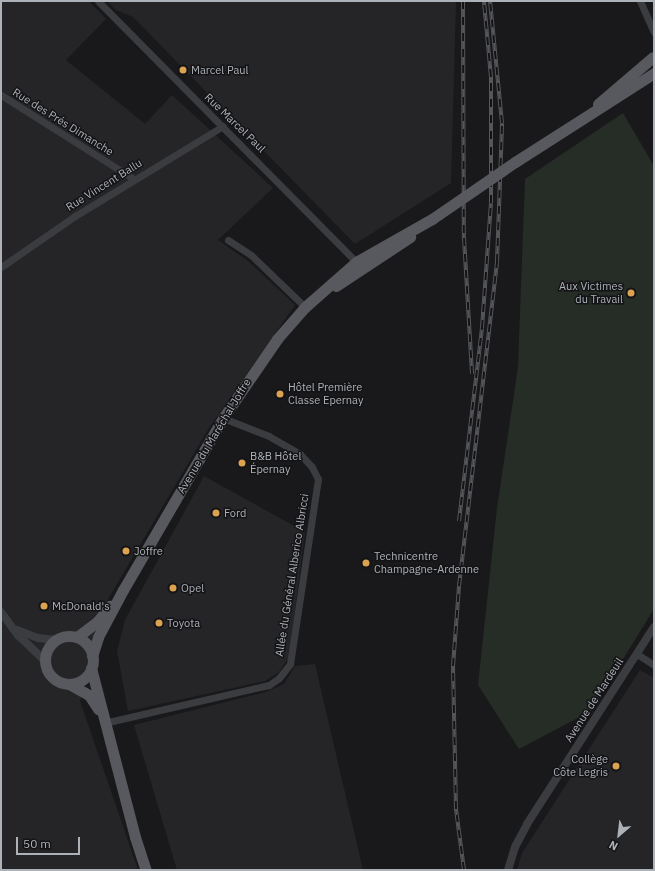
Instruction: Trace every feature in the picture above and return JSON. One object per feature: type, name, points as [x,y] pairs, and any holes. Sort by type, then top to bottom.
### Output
[{"type":"main road","points":[[592,110],[611,90],[654,57]]},
{"type":"main road","points":[[432,219],[592,110],[614,100],[654,73]]},
{"type":"main road","name":"Avenue du Maréchal Joffre","points":[[92,656],[98,637],[123,590],[223,418],[277,339],[305,307],[356,262],[432,219]]},
{"type":"main road","name":"Avenue du Maréchal Joffre","points":[[321,293],[340,285],[398,247],[432,219]]},
{"type":"main road","name":"Avenue du Maréchal Joffre","points":[[77,637],[97,622],[123,590]]},
{"type":"main road","points":[[103,720],[89,695],[69,684],[57,680],[47,671],[45,661],[46,653],[55,640],[61,637],[77,637],[87,645],[92,656],[91,668],[103,720],[146,870]]},
{"type":"main road","points":[[69,684],[83,679],[91,668]]},
{"type":"main road","points":[[129,812],[153,870]]},
{"type":"street","name":"Rue Marcel Paul","points":[[98,1],[356,262]]},
{"type":"street","points":[[640,1],[654,32]]},
{"type":"street","name":"Rue des Prés Dimanche","points":[[1,95],[134,179]]},
{"type":"street","name":"Rue Vincent Ballu","points":[[1,267],[134,179],[223,126]]},
{"type":"street","points":[[228,240],[251,255],[305,307]]},
{"type":"street","name":"Allée du Général Alberico Albricci","points":[[103,720],[269,685],[279,678],[290,664],[318,479],[312,467],[300,454],[270,436],[223,418]]},
{"type":"street","points":[[1,612],[45,661]]},
{"type":"street","points":[[14,628],[38,638],[55,640]]},
{"type":"street","name":"Avenue de Mardeuil","points":[[508,870],[515,847],[527,824],[654,628]]},
{"type":"street","points":[[637,654],[654,665]]},
{"type":"shaded area","points":[[1,1],[89,1],[106,19],[66,60],[145,124],[172,95],[273,188],[218,240],[248,261],[295,305],[209,428],[107,601],[80,701],[138,870],[1,870]]},
{"type":"shaded area","points":[[107,1],[456,1],[451,183],[355,244],[133,17],[116,10]]},
{"type":"shaded area","points":[[623,113],[654,166],[654,609],[591,711],[519,749],[478,685],[497,508],[518,367],[525,179]]},
{"type":"shaded area","points":[[204,476],[305,532],[289,657],[279,672],[265,681],[128,711],[117,651],[125,620]]},
{"type":"shaded area","points":[[315,664],[363,870],[177,870],[134,725],[266,692],[284,684],[295,666]]},
{"type":"shaded area","name":"Collège Côte Legris","points":[[640,670],[654,678],[654,870],[517,870],[522,853]]},
{"type":"railway","points":[[463,1],[464,238],[472,374]]},
{"type":"railway","points":[[459,521],[482,328],[491,203],[491,77],[484,1]]},
{"type":"railway","points":[[464,870],[456,809],[453,666],[459,586],[497,262],[502,123],[490,1]]},
{"type":"place","name":"Marcel Paul","points":[[183,70]]},
{"type":"place","name":"Aux Victimes du Travail","points":[[631,293]]},
{"type":"place","name":"Hôtel Première Classe Epernay","points":[[280,394]]},
{"type":"place","name":"B&B Hôtel Épernay","points":[[242,463]]},
{"type":"place","name":"Ford","points":[[216,513]]},
{"type":"place","name":"Joffre","points":[[126,551]]},
{"type":"place","name":"Technicentre Champagne-Ardenne","points":[[366,563]]},
{"type":"place","name":"Opel","points":[[173,588]]},
{"type":"place","name":"McDonald's","points":[[44,606]]},
{"type":"place","name":"Toyota","points":[[159,623]]},
{"type":"place","name":"Collège Côte Legris","points":[[616,766]]}]
